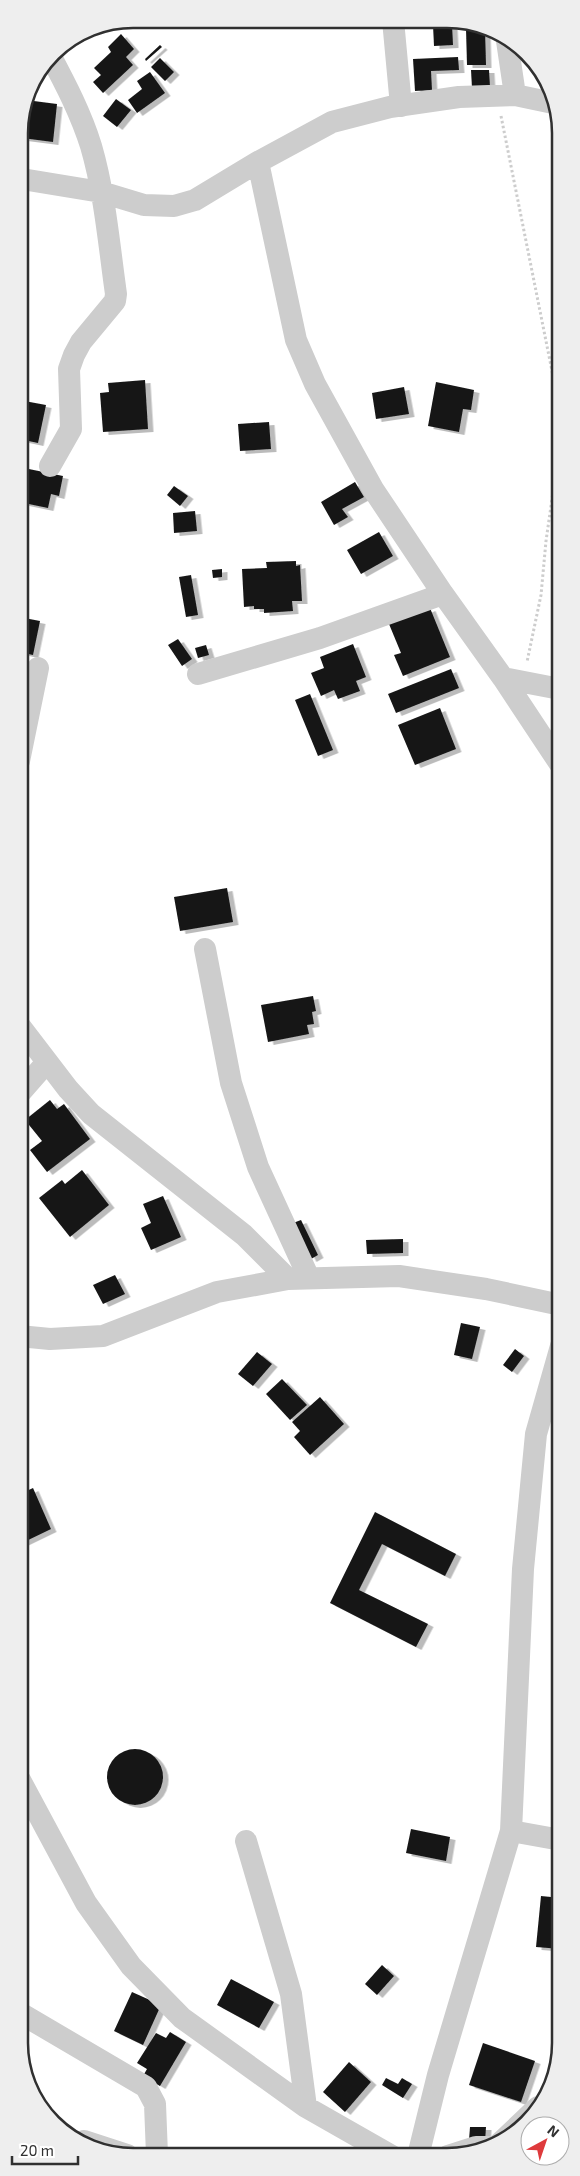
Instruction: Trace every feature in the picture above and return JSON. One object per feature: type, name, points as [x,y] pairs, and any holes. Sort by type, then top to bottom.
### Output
[{"type":"street","points":[[394,28],[402,106]]},
{"type":"street","points":[[506,95],[507,46]]},
{"type":"street","points":[[50,466],[70,429],[69,369],[74,355],[80,342],[115,302],[116,294],[102,192],[91,146],[75,104],[54,63]]},
{"type":"street","points":[[28,180],[102,192],[144,205],[174,206],[195,200],[258,162],[332,122],[402,106],[459,98],[506,95],[548,102]]},
{"type":"street","points":[[258,162],[296,340],[315,384],[373,489],[443,594],[513,680],[552,750]]},
{"type":"street","points":[[198,674],[320,638],[443,594]]},
{"type":"street","points":[[28,717],[38,668]]},
{"type":"street","points":[[513,680],[552,687]]},
{"type":"street","points":[[205,949],[234,1092],[258,1167],[299,1279]]},
{"type":"street","points":[[28,1038],[91,1114],[299,1279]]},
{"type":"street","points":[[28,1084],[47,1062]]},
{"type":"street","points":[[28,1337],[50,1340],[103,1336],[217,1292],[299,1279],[399,1276],[486,1289],[552,1303]]},
{"type":"street","points":[[420,2148],[438,2075],[511,1831],[524,1569],[536,1434],[552,1378]]},
{"type":"street","points":[[28,1795],[86,1903],[132,1966],[182,2018],[306,2107],[375,2148]]},
{"type":"street","points":[[511,1831],[552,1838]]},
{"type":"street","points":[[246,1840],[292,1994],[306,2107]]},
{"type":"street","points":[[28,2018],[146,2087],[155,2104],[157,2148]]},
{"type":"path","points":[[506,95],[552,366]]},
{"type":"path","points":[[513,680],[541,595],[552,499]]},
{"type":"building","points":[[433,28],[452,28],[453,45],[434,46]]},
{"type":"building","points":[[466,30],[485,35],[486,65],[467,65]]},
{"type":"building","points":[[121,34],[134,49],[126,57],[133,65],[103,93],[93,82],[101,75],[94,68],[111,52],[108,47]]},
{"type":"building","points":[[160,45],[162,47],[146,61],[145,59]]},
{"type":"building","points":[[458,57],[459,70],[431,71],[432,90],[415,91],[413,59]]},
{"type":"building","points":[[160,58],[174,72],[165,81],[151,67]]},
{"type":"building","points":[[471,70],[489,70],[490,87],[472,88]]},
{"type":"building","points":[[150,72],[165,93],[137,113],[128,100],[142,89],[137,81]]},
{"type":"building","points":[[116,99],[131,110],[117,127],[103,116]]},
{"type":"building","points":[[32,101],[57,104],[53,142],[28,139]]},
{"type":"building","points":[[145,380],[148,429],[103,432],[100,393],[109,392],[108,383]]},
{"type":"building","points":[[436,382],[474,390],[471,410],[463,409],[459,432],[428,426]]},
{"type":"building","points":[[404,387],[409,414],[376,419],[372,393]]},
{"type":"building","points":[[28,402],[46,405],[38,443],[28,441]]},
{"type":"building","points":[[269,422],[271,449],[240,451],[238,424]]},
{"type":"building","points":[[28,469],[63,476],[59,496],[51,494],[48,508],[28,504]]},
{"type":"building","points":[[355,482],[364,497],[342,509],[348,517],[334,525],[321,502]]},
{"type":"building","points":[[174,486],[188,496],[180,506],[167,495]]},
{"type":"building","points":[[195,511],[197,531],[174,533],[173,513]]},
{"type":"building","points":[[379,532],[393,556],[361,574],[347,550]]},
{"type":"building","points":[[296,561],[296,566],[300,565],[302,601],[292,601],[293,611],[264,613],[264,609],[254,609],[254,606],[244,607],[242,569],[267,568],[266,562]]},
{"type":"building","points":[[222,569],[222,577],[213,578],[212,570]]},
{"type":"building","points":[[191,575],[198,615],[186,617],[179,577]]},
{"type":"building","points":[[430,608],[450,657],[403,676],[394,655],[401,653],[389,624]]},
{"type":"building","points":[[28,619],[40,621],[33,655],[28,654]]},
{"type":"building","points":[[178,639],[192,659],[182,666],[168,645]]},
{"type":"building","points":[[353,644],[366,677],[356,681],[360,691],[338,699],[334,690],[321,696],[311,673],[324,668],[320,657]]},
{"type":"building","points":[[206,645],[209,655],[198,658],[195,648]]},
{"type":"building","points":[[451,669],[459,688],[396,713],[388,694]]},
{"type":"building","points":[[310,694],[333,750],[318,756],[295,700]]},
{"type":"building","points":[[440,708],[456,749],[415,765],[398,725]]},
{"type":"building","points":[[227,888],[233,922],[180,931],[174,897]]},
{"type":"building","points":[[313,996],[316,1011],[312,1012],[314,1024],[307,1025],[309,1034],[268,1042],[261,1005]]},
{"type":"building","points":[[50,1100],[57,1109],[64,1104],[90,1139],[47,1172],[30,1150],[42,1141],[28,1124],[28,1118]]},
{"type":"building","points":[[82,1170],[109,1205],[70,1237],[39,1198],[62,1180],[65,1184]]},
{"type":"building","points":[[163,1196],[181,1237],[151,1250],[141,1228],[151,1223],[143,1204]]},
{"type":"building","points":[[301,1220],[318,1255],[311,1259],[293,1223]]},
{"type":"building","points":[[403,1239],[403,1253],[367,1254],[366,1240]]},
{"type":"building","points":[[115,1275],[125,1294],[103,1304],[93,1285]]},
{"type":"building","points":[[461,1323],[480,1327],[472,1359],[454,1355]]},
{"type":"building","points":[[515,1349],[524,1356],[512,1372],[503,1365]]},
{"type":"building","points":[[257,1352],[272,1364],[253,1386],[238,1374]]},
{"type":"building","points":[[282,1379],[307,1405],[290,1420],[266,1394]]},
{"type":"building","points":[[320,1397],[344,1424],[310,1455],[294,1437],[300,1431],[292,1422]]},
{"type":"building","points":[[33,1488],[51,1529],[28,1540],[28,1490]]},
{"type":"building","points":[[375,1512],[456,1554],[445,1576],[382,1544],[359,1590],[428,1624],[416,1647],[330,1603]]},
{"type":"building","points":[[135,1749],[146,1751],[155,1757],[161,1766],[163,1777],[161,1788],[155,1797],[146,1803],[135,1805],[124,1803],[115,1797],[109,1788],[107,1777],[109,1766],[115,1757],[124,1751]]},
{"type":"building","points":[[411,1829],[450,1837],[446,1861],[406,1853]]},
{"type":"building","points":[[541,1896],[552,1897],[552,1948],[536,1947]]},
{"type":"building","points":[[382,1965],[394,1976],[377,1995],[365,1984]]},
{"type":"building","points":[[231,1979],[274,2002],[259,2028],[217,2005]]},
{"type":"building","points":[[132,1992],[161,2005],[143,2045],[114,2031]]},
{"type":"building","points":[[170,2032],[186,2042],[160,2086],[143,2076],[147,2069],[137,2063],[156,2033],[166,2038]]},
{"type":"building","points":[[483,2043],[535,2061],[521,2102],[469,2085]]},
{"type":"building","points":[[349,2062],[371,2082],[345,2112],[323,2092]]},
{"type":"building","points":[[386,2078],[398,2084],[402,2078],[412,2084],[403,2098],[382,2085]]},
{"type":"building","points":[[470,2127],[486,2127],[485,2141],[469,2140]]}]
